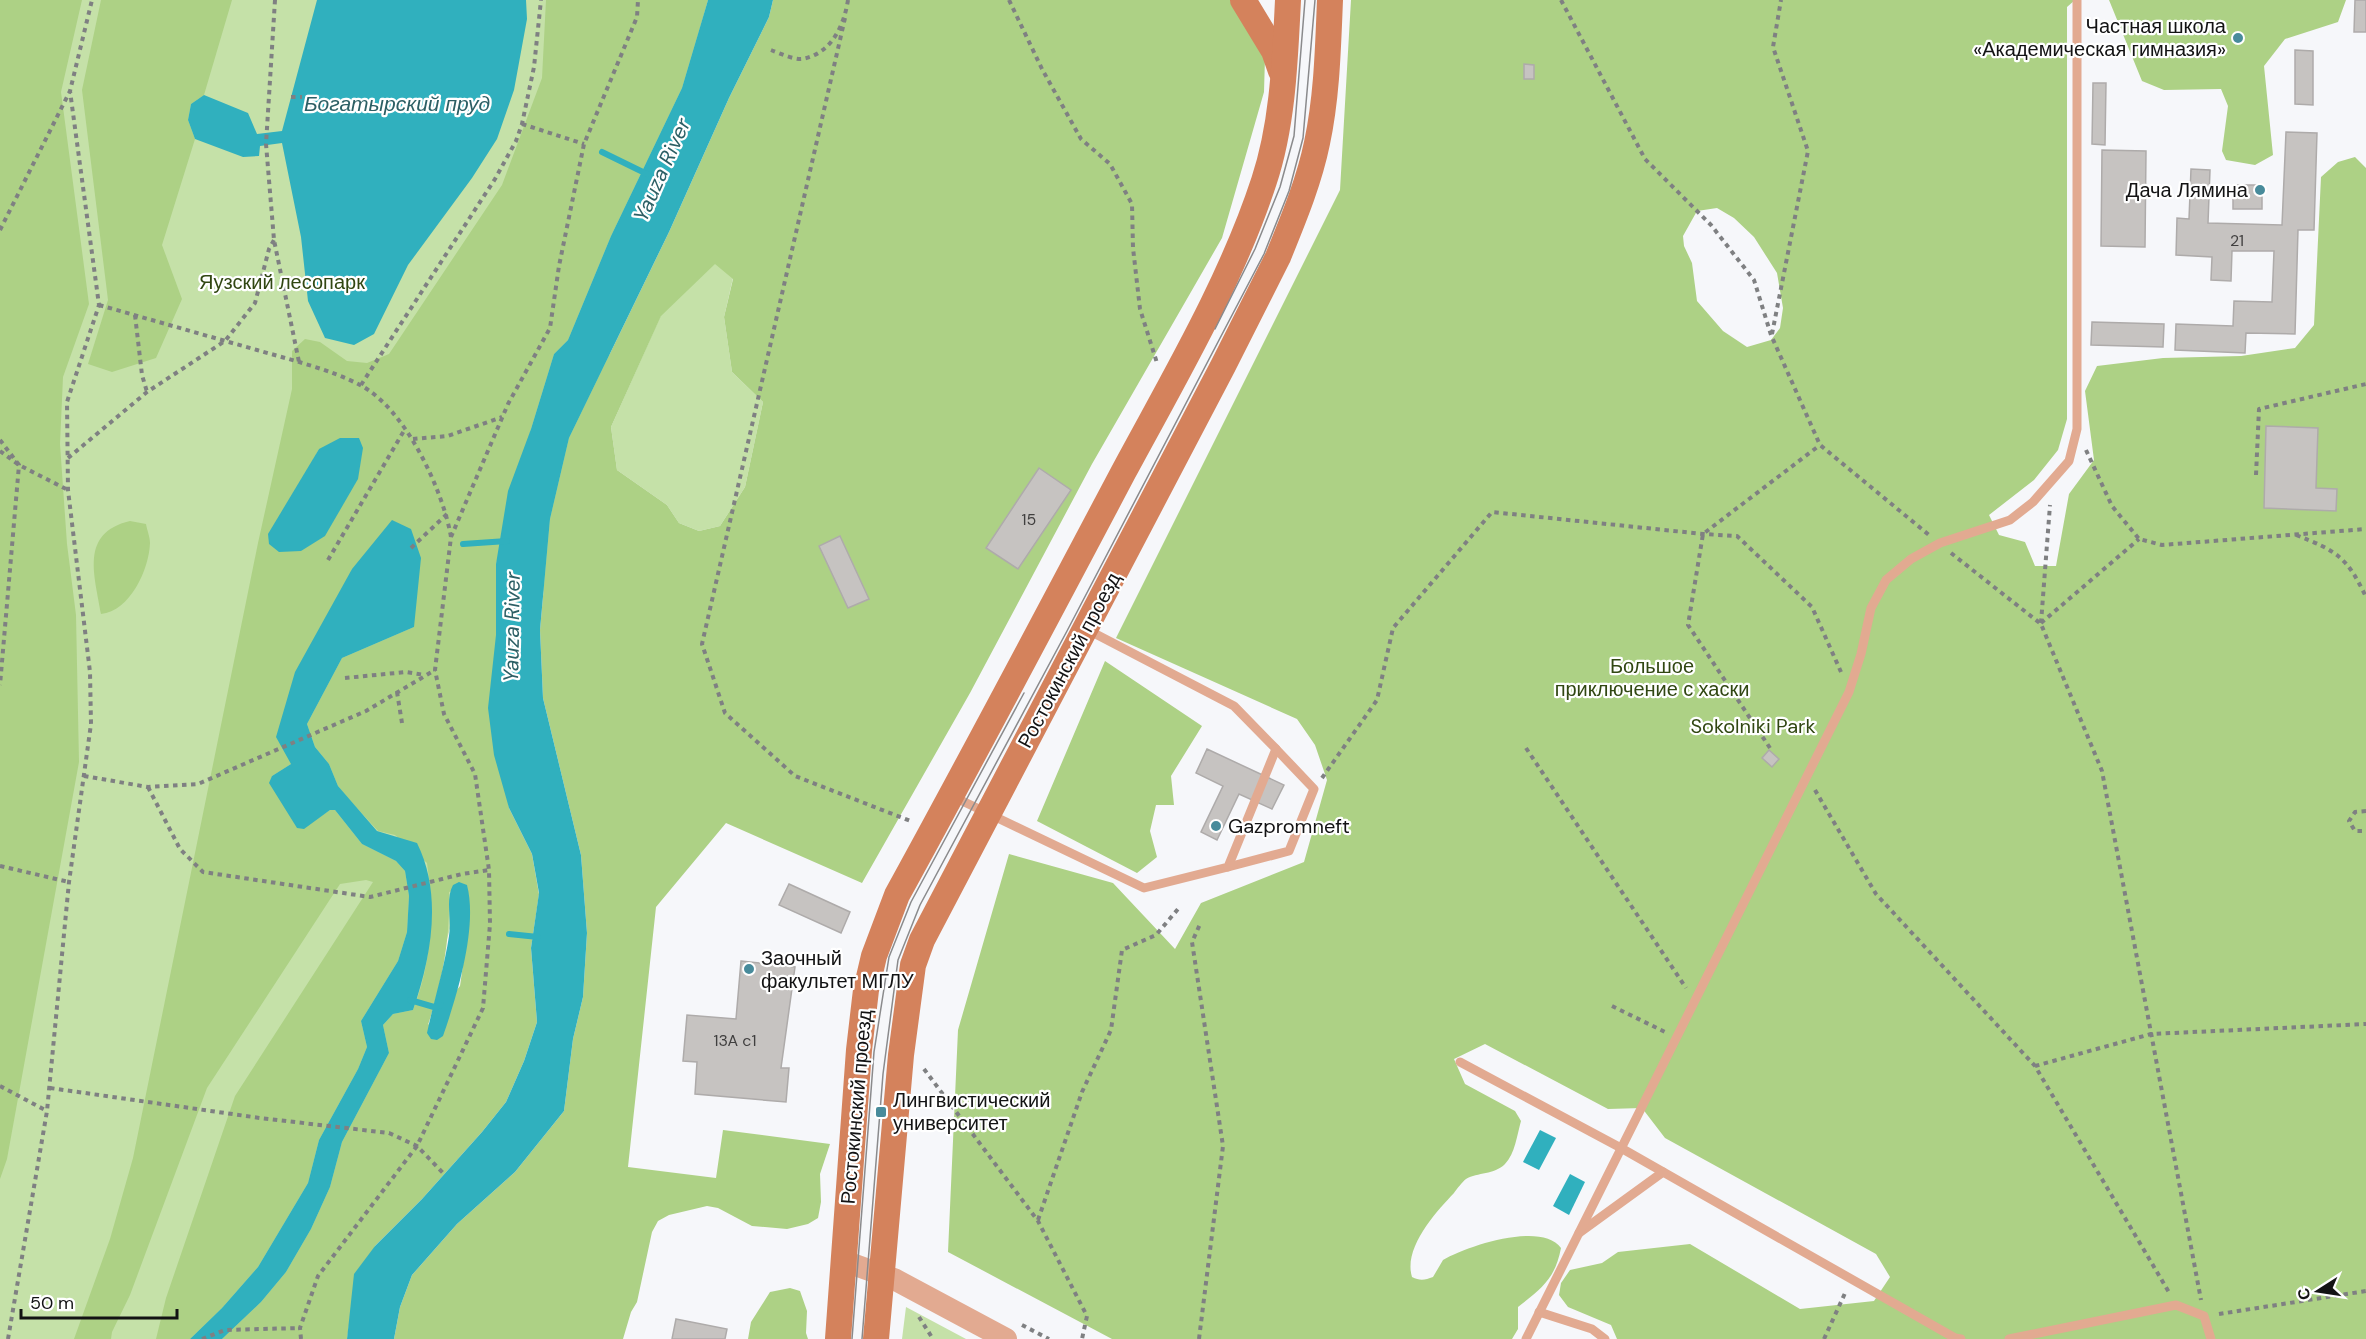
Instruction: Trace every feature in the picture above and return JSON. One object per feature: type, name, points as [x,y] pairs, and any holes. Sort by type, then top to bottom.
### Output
[{"type":"main road","points":[[1243,0],[1274,51],[1283,75]]},
{"type":"main road","name":"Ростокинский проезд","points":[[838,1339],[860,1050],[866,990],[874,956],[897,895],[1191,345],[1240,244],[1264,180],[1275,134],[1283,75],[1288,0]]},
{"type":"main road","name":"Ростокинский проезд","points":[[876,1339],[901,1055],[914,965],[936,910],[1086,629],[1278,256],[1300,201],[1319,134],[1327,61],[1330,0]]},
{"type":"street","points":[[844,1261],[894,1279],[1006,1339]]},
{"type":"lane","points":[[1526,1339],[1849,692],[1861,654],[1871,608],[1886,580],[1911,559],[1940,543],[2010,520],[2051,483],[2069,461],[2077,429],[2077,0]]},
{"type":"lane","points":[[952,795],[987,814],[1144,888],[1288,851],[1314,789],[1234,706],[1086,629]]},
{"type":"lane","points":[[1228,867],[1276,749]]},
{"type":"lane","points":[[1460,1062],[1663,1172],[1955,1338],[1961,1339]]},
{"type":"lane","points":[[1577,1234],[1663,1172]]},
{"type":"lane","points":[[2009,1339],[2176,1305],[2204,1316],[2211,1339]]},
{"type":"lane","points":[[1539,1312],[1592,1329],[1605,1339]]},
{"type":"path","points":[[0,230],[70,91],[92,0]]},
{"type":"path","points":[[275,0],[266,144],[274,240],[299,362]]},
{"type":"path","points":[[361,385],[495,179],[516,141],[522,124],[534,67],[541,0]]},
{"type":"path","points":[[301,1339],[300,1328],[318,1276],[417,1146],[483,1008],[490,924],[489,870],[475,774],[444,714],[435,670],[451,537],[503,416],[550,328],[559,267],[584,144],[637,16],[638,0]]},
{"type":"path","points":[[848,0],[702,644],[725,713],[795,776],[916,823]]},
{"type":"path","points":[[1009,0],[1042,69],[1081,139],[1110,165],[1132,204],[1140,309],[1159,370]]},
{"type":"path","points":[[1561,0],[1645,159],[1711,225],[1755,280],[1772,335],[1820,445],[2041,624]]},
{"type":"path","points":[[1772,335],[1808,151],[1773,47],[1781,0]]},
{"type":"path","points":[[771,50],[801,59],[826,50],[845,18]]},
{"type":"path","points":[[9,1339],[47,1111],[69,882],[91,724],[90,672],[68,490],[67,402],[99,305],[70,91]]},
{"type":"path","points":[[291,97],[302,97]]},
{"type":"path","points":[[522,124],[584,144]]},
{"type":"path","points":[[68,459],[147,392],[225,341],[255,303],[269,249],[274,240]]},
{"type":"path","points":[[99,305],[299,362],[361,385],[386,405],[413,439],[447,514],[451,537]]},
{"type":"path","points":[[135,315],[142,375],[147,392]]},
{"type":"path","points":[[2256,475],[2259,408],[2366,384]]},
{"type":"path","points":[[413,439],[448,436],[503,416]]},
{"type":"path","points":[[328,560],[405,429]]},
{"type":"path","points":[[2077,429],[2112,506],[2139,539],[2163,545],[2366,529]]},
{"type":"path","points":[[0,440],[19,465],[0,685]]},
{"type":"path","points":[[1770,748],[1688,626],[1703,534],[1820,445]]},
{"type":"path","points":[[0,451],[19,465],[68,490]]},
{"type":"path","points":[[2051,483],[2041,624],[2102,771],[2204,1316],[2366,1291]]},
{"type":"path","points":[[1314,789],[1377,700],[1393,628],[1492,512],[1737,536],[1812,607],[1849,692]]},
{"type":"path","points":[[411,548],[447,514]]},
{"type":"path","points":[[2296,535],[2330,548],[2354,571],[2366,597]]},
{"type":"path","points":[[2041,624],[2139,539]]},
{"type":"path","points":[[84,776],[148,787],[198,784],[366,711],[435,670]]},
{"type":"path","points":[[345,678],[406,672],[426,675]]},
{"type":"path","points":[[397,692],[402,723]]},
{"type":"path","points":[[1526,748],[1694,1001]]},
{"type":"path","points":[[1807,776],[1876,894],[2035,1066],[2176,1305]]},
{"type":"path","points":[[148,787],[180,849],[203,872],[370,897],[462,874],[489,870]]},
{"type":"path","points":[[2366,811],[2355,812],[2349,821],[2355,831],[2366,831]]},
{"type":"path","points":[[0,866],[69,882]]},
{"type":"path","points":[[1038,1221],[1082,1092],[1111,1030],[1122,950],[1156,935],[1178,909]]},
{"type":"path","points":[[1199,1339],[1223,1146],[1192,942],[1201,922]]},
{"type":"path","points":[[1612,1006],[1676,1038]]},
{"type":"path","points":[[2035,1066],[2151,1034],[2366,1024]]},
{"type":"path","points":[[921,1065],[1038,1221],[1087,1316],[1082,1339]]},
{"type":"path","points":[[0,1086],[47,1111]]},
{"type":"path","points":[[50,1088],[170,1106],[389,1132],[417,1146],[444,1174]]},
{"type":"path","points":[[1824,1339],[1852,1279]]},
{"type":"path","points":[[202,1339],[225,1330],[300,1328]]},
{"type":"green space","name":"Яузский лесопарк","points":[[0,0],[708,0],[354,1274],[347,1339],[0,1339]]},
{"type":"green space","points":[[0,0],[82,0],[61,92],[89,304],[63,377],[60,444],[67,544],[76,615],[79,762],[7,1159],[0,1179]]},
{"type":"green space","points":[[101,0],[232,0],[204,95],[191,104],[188,120],[195,139],[162,245],[182,299],[156,358],[112,372],[88,364],[108,300],[82,90]]},
{"type":"green space","points":[[546,0],[708,0],[682,88],[611,236],[568,340],[554,354],[531,429],[496,564],[496,635],[509,808],[532,854],[539,894],[531,948],[537,1022],[524,1061],[506,1102],[482,1132],[422,1199],[375,1246],[350,1318],[347,1339],[222,1339],[261,1302],[286,1272],[311,1229],[330,1187],[342,1142],[389,1053],[383,1025],[393,1014],[413,1010],[428,956],[431,919],[427,863],[395,835],[378,831],[345,795],[338,786],[329,764],[315,747],[307,724],[342,658],[414,627],[352,569],[291,764],[272,776],[318,818],[330,810],[335,810],[362,844],[396,861],[405,871],[409,896],[407,932],[398,961],[361,1021],[367,1047],[358,1069],[319,1140],[308,1183],[258,1267],[222,1308],[190,1339],[156,1339],[166,1298],[235,1096],[373,882],[366,880],[340,884],[207,1088],[130,1295],[112,1332],[111,1339],[74,1339],[110,1239],[133,1158],[258,543],[292,389],[292,351],[305,339],[320,342],[347,361],[367,363],[389,354],[502,185],[542,78]],"holes":[[[319,449],[325,536],[296,491]],[[467,885],[468,929],[460,986],[428,1025],[438,992],[444,959],[449,892]]]},
{"type":"green space","points":[[773,0],[1230,0],[1265,57],[1264,92],[1222,238],[1092,464],[970,693],[862,883],[726,823],[656,907],[628,1167],[716,1178],[723,1130],[830,1144],[820,1174],[821,1202],[818,1218],[808,1224],[787,1229],[752,1226],[718,1208],[707,1206],[669,1215],[658,1221],[652,1232],[637,1302],[631,1312],[623,1339],[394,1339],[400,1307],[412,1275],[457,1224],[515,1172],[564,1111],[573,1039],[583,997],[587,933],[581,855],[543,698],[540,630],[550,519],[569,438],[669,232],[729,98],[769,17]],"holes":[[[715,264],[733,279],[724,317],[732,372],[763,402],[745,487],[720,526],[699,531],[679,523],[667,505],[617,470],[611,427],[661,316]]]},
{"type":"green space","name":"Sokolniki Park","points":[[1351,0],[2075,0],[2067,7],[2067,419],[2058,450],[2034,480],[1989,515],[1999,535],[2025,542],[2035,566],[2056,566],[2069,494],[2094,460],[2085,391],[2097,366],[2163,358],[2241,356],[2295,348],[2314,325],[2321,177],[2338,162],[2355,157],[2366,168],[2366,1339],[1617,1339],[1611,1325],[1568,1307],[1559,1295],[1561,1283],[1570,1270],[1602,1263],[1618,1252],[1690,1244],[1800,1309],[1874,1301],[1890,1277],[1876,1254],[1665,1138],[1642,1108],[1608,1109],[1485,1044],[1454,1059],[1465,1084],[1515,1111],[1521,1121],[1513,1150],[1501,1168],[1466,1179],[1461,1184],[1423,1231],[1412,1254],[1410,1266],[1412,1277],[1425,1279],[1433,1277],[1443,1260],[1469,1248],[1522,1236],[1551,1240],[1561,1248],[1555,1268],[1541,1288],[1518,1307],[1518,1329],[1512,1339],[1112,1339],[948,1252],[958,1030],[1009,854],[1113,883],[1175,949],[1201,903],[1304,862],[1327,780],[1315,745],[1297,719],[1116,638],[1340,190]],"holes":[[[1717,208],[1734,218],[1754,237],[1777,273],[1783,308],[1780,328],[1771,340],[1747,347],[1723,331],[1697,301],[1692,263],[1684,246],[1683,236],[1697,211]]]},
{"type":"green space","points":[[2109,0],[2346,0],[2338,22],[2285,39],[2264,66],[2273,155],[2255,165],[2226,160],[2222,151],[2228,106],[2221,89],[2164,90],[2142,81]]},
{"type":"green space","points":[[715,263],[733,278],[724,317],[732,372],[763,402],[745,487],[720,526],[699,531],[679,523],[667,505],[617,470],[611,427],[661,315]]},
{"type":"green space","points":[[130,521],[146,524],[150,543],[146,565],[142,577],[129,597],[121,605],[101,614],[94,571],[97,546],[103,535],[114,527]]},
{"type":"green space","points":[[1105,661],[1202,726],[1171,776],[1174,805],[1156,805],[1150,831],[1157,857],[1137,873],[1037,821]]},
{"type":"green space","points":[[790,1288],[800,1291],[807,1311],[808,1339],[748,1339],[751,1322],[770,1292]]},
{"type":"green space","points":[[906,1307],[966,1339],[902,1339]]},
{"type":"water","name":"Богатырский пруд","points":[[317,0],[526,0],[527,19],[514,90],[497,139],[472,178],[408,265],[374,334],[354,345],[325,338],[308,301],[301,237],[282,143],[260,146],[259,156],[243,157],[195,139],[188,120],[191,104],[204,95],[248,113],[257,134],[282,131]]},
{"type":"water","name":"Yauza River","points":[[708,0],[773,0],[769,17],[729,98],[669,232],[569,438],[550,519],[540,630],[543,698],[581,855],[587,933],[583,997],[573,1039],[564,1111],[515,1172],[457,1224],[412,1275],[400,1307],[394,1339],[347,1339],[354,1274],[375,1246],[422,1199],[506,1102],[524,1061],[537,1022],[531,948],[539,893],[532,854],[509,808],[494,755],[488,708],[496,635],[496,564],[508,491],[531,429],[554,354],[568,340],[611,236],[682,88]]},
{"type":"water","points":[[340,438],[359,438],[363,448],[358,479],[325,536],[301,551],[279,552],[269,544],[268,534],[319,449]]},
{"type":"water","points":[[392,520],[411,529],[421,558],[414,627],[342,658],[307,724],[315,747],[329,764],[338,786],[377,831],[417,843],[425,863],[432,905],[432,926],[425,969],[413,1010],[393,1014],[383,1025],[389,1053],[342,1142],[330,1187],[311,1229],[286,1272],[261,1302],[222,1339],[190,1339],[222,1308],[258,1267],[308,1183],[319,1140],[358,1069],[367,1047],[361,1021],[398,961],[407,932],[409,896],[405,871],[396,861],[362,844],[335,810],[330,810],[304,829],[297,828],[269,783],[272,776],[291,764],[276,737],[295,672],[352,569]]},
{"type":"water","points":[[459,882],[467,885],[470,902],[468,941],[460,982],[449,1020],[443,1036],[437,1040],[431,1039],[427,1033],[449,936],[451,891],[453,885]]},
{"type":"water","points":[[1540,1130],[1556,1138],[1539,1170],[1523,1162]]},
{"type":"water","points":[[1570,1174],[1585,1182],[1569,1215],[1553,1206]]},
{"type":"building","points":[[2355,0],[2366,0],[2366,32],[2354,32]]},
{"type":"building","points":[[2295,50],[2313,51],[2313,105],[2295,104]]},
{"type":"building","points":[[1524,64],[1534,65],[1534,79],[1524,79]]},
{"type":"building","points":[[2093,83],[2106,83],[2105,145],[2092,144]]},
{"type":"building","points":[[2286,132],[2317,133],[2314,230],[2298,230],[2295,334],[2246,333],[2245,353],[2175,350],[2176,324],[2233,326],[2234,301],[2272,302],[2274,251],[2232,251],[2231,281],[2211,280],[2212,257],[2176,255],[2177,218],[2189,219],[2191,169],[2210,170],[2208,223],[2282,225]]},
{"type":"building","points":[[2102,150],[2146,151],[2145,247],[2101,246]]},
{"type":"building","points":[[2233,185],[2262,185],[2262,209],[2233,209]]},
{"type":"building","points":[[2092,322],[2164,324],[2163,347],[2091,345]]},
{"type":"building","points":[[2266,426],[2318,428],[2316,488],[2337,489],[2336,511],[2264,508]]},
{"type":"building","points":[[1039,468],[1071,490],[1018,569],[986,548]]},
{"type":"building","points":[[840,536],[869,599],[848,608],[819,546]]},
{"type":"building","points":[[1207,749],[1284,785],[1272,809],[1239,794],[1217,840],[1201,832],[1223,786],[1196,773]]},
{"type":"building","points":[[1769,750],[1779,759],[1772,767],[1762,758]]},
{"type":"building","points":[[789,884],[850,912],[841,933],[779,905]]},
{"type":"building","points":[[741,961],[795,967],[781,1068],[789,1068],[786,1102],[695,1094],[697,1062],[683,1061],[687,1015],[736,1019]]},
{"type":"building","points":[[676,1319],[727,1329],[725,1339],[672,1339]]},
{"type":"waterway","name":"Yauza River","points":[[602,152],[647,174]]},
{"type":"waterway","points":[[463,544],[507,541]]},
{"type":"waterway","points":[[509,934],[538,937]]},
{"type":"waterway","points":[[410,1000],[434,1007],[441,1005]]},
{"type":"tram line","points":[[1215,329],[1255,249],[1280,187],[1294,136],[1305,0]]},
{"type":"tram line","points":[[862,1339],[883,1074],[898,960],[920,905],[1067,631],[1264,254],[1289,191],[1303,138],[1315,0]]},
{"type":"tram line","points":[[852,1339],[874,1052],[889,957],[911,902],[1024,693]]},
{"type":"place","name":"Частная школа «Академическая гимназия»","points":[[2238,38]]},
{"type":"place","name":"Дача Лямина","points":[[2260,190]]},
{"type":"place","name":"Gazpromneft","points":[[1216,826]]},
{"type":"place","name":"Заочный факультет МГЛУ","points":[[749,969]]},
{"type":"place","name":"Лингвистический университет","points":[[881,1112]]},
{"type":"park label","name":"Большое приключение с хаски","points":[[1652,678]]}]
